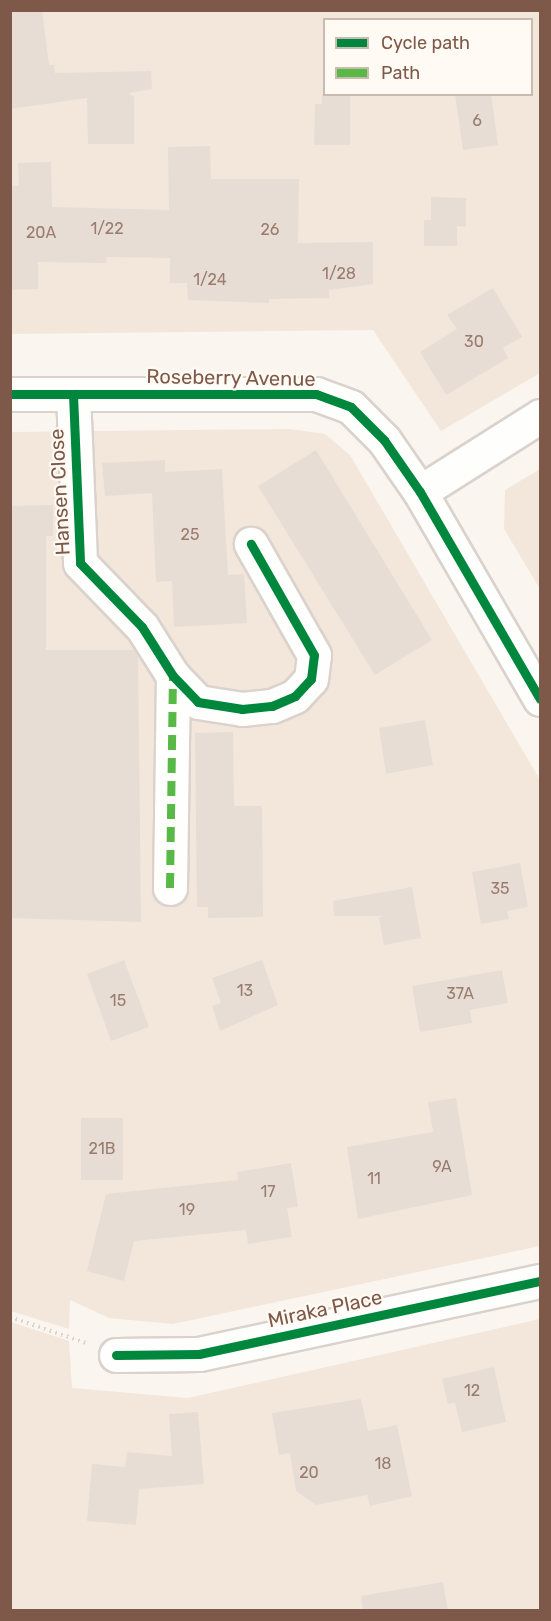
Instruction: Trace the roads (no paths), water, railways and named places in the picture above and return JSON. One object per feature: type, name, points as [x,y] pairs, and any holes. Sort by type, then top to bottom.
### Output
[{"type":"street","name":"Roseberry Avenue","points":[[10,394],[316,394],[351,406],[384,440],[420,492],[540,699]]},
{"type":"street","name":"Hansen Close","points":[[73,394],[80,563],[142,627],[173,676],[198,702],[242,709],[272,706],[295,696],[311,679],[314,655],[251,544]]},
{"type":"street","points":[[420,492],[540,416]]},
{"type":"street","points":[[170,888],[173,676]]},
{"type":"street","name":"Miraka Place","points":[[116,1355],[199,1354],[540,1281]]}]
